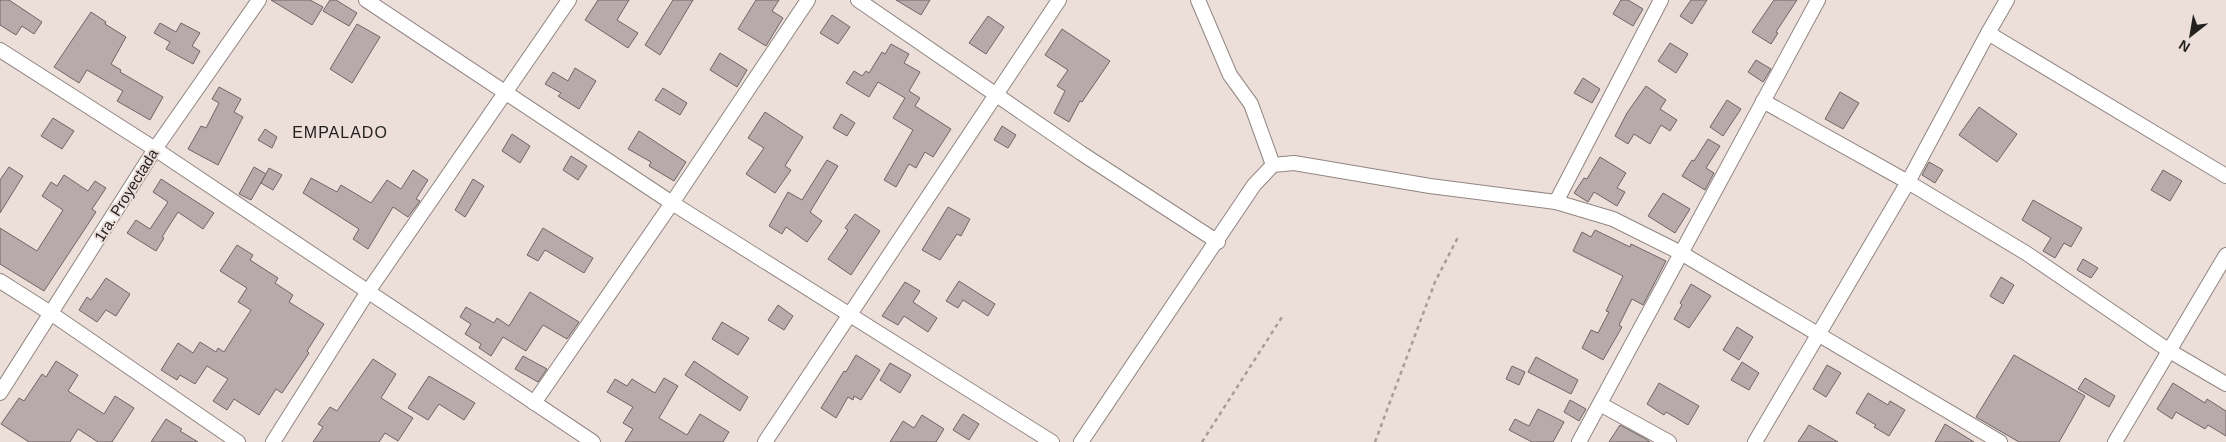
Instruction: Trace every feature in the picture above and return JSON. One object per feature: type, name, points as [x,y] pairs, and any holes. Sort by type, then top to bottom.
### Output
[{"type":"street","name":"1ra. Proyectada","points":[[0,393],[52,314],[155,149],[259,0]]},
{"type":"street","points":[[366,0],[672,203],[1052,442]]},
{"type":"street","points":[[273,442],[368,293],[569,0]]},
{"type":"street","points":[[534,403],[672,203],[808,0]]},
{"type":"street","points":[[858,0],[1081,153],[1218,242]]},
{"type":"street","points":[[765,442],[1059,0]]},
{"type":"street","points":[[1198,0],[1230,75],[1251,104],[1273,165]]},
{"type":"street","points":[[1556,202],[1661,0]]},
{"type":"street","points":[[1579,442],[1818,0]]},
{"type":"street","points":[[1755,442],[1908,182],[2007,0]]},
{"type":"street","points":[[1988,33],[2226,176]]},
{"type":"street","points":[[0,50],[155,149],[593,442]]},
{"type":"street","points":[[1763,101],[1908,182],[2026,253],[2168,350],[2226,384]]},
{"type":"street","points":[[1081,442],[1218,242],[1254,185],[1273,165],[1294,163],[1430,186],[1556,202],[1613,219],[1681,253],[2000,442]]},
{"type":"street","points":[[2115,442],[2226,255]]},
{"type":"street","points":[[0,281],[52,314],[238,442]]},
{"type":"street","points":[[1600,404],[1669,442]]},
{"type":"path","points":[[1375,442],[1435,282],[1458,237]]},
{"type":"path","points":[[1202,442],[1282,317]]},
{"type":"building","points":[[0,0],[9,0],[42,22],[34,34],[22,26],[16,35],[0,25]]},
{"type":"building","points":[[271,0],[310,0],[323,7],[312,25]]},
{"type":"building","points":[[330,0],[336,0],[357,13],[349,26],[323,11]]},
{"type":"building","points":[[598,0],[629,0],[617,20],[638,33],[628,48],[585,20]]},
{"type":"building","points":[[673,0],[693,0],[660,55],[645,45]]},
{"type":"building","points":[[756,0],[779,0],[772,11],[783,18],[766,46],[738,29]]},
{"type":"building","points":[[896,0],[930,0],[921,15]]},
{"type":"building","points":[[1621,0],[1628,0],[1643,9],[1633,26],[1613,14]]},
{"type":"building","points":[[1691,0],[1707,0],[1692,24],[1680,16]]},
{"type":"building","points":[[1774,0],[1797,0],[1776,32],[1778,33],[1771,44],[1752,32]]},
{"type":"building","points":[[91,12],[106,22],[105,24],[126,37],[111,64],[121,70],[120,72],[163,97],[150,120],[117,101],[123,91],[87,70],[79,83],[54,67]]},
{"type":"building","points":[[832,15],[850,27],[838,44],[820,33]]},
{"type":"building","points":[[988,16],[1004,27],[986,54],[969,43]]},
{"type":"building","points":[[160,23],[176,32],[181,23],[200,33],[192,46],[200,51],[193,64],[166,49],[170,42],[154,33]]},
{"type":"building","points":[[357,24],[380,37],[352,83],[330,69]]},
{"type":"building","points":[[1062,29],[1110,61],[1082,102],[1080,101],[1069,122],[1054,113],[1065,91],[1057,86],[1068,70],[1045,55]]},
{"type":"building","points":[[1670,43],[1688,54],[1676,73],[1658,61]]},
{"type":"building","points":[[891,44],[909,54],[904,63],[920,72],[909,91],[920,98],[915,106],[951,129],[933,157],[925,152],[916,168],[909,164],[896,187],[884,180],[913,130],[893,118],[905,98],[878,82],[869,97],[846,83],[854,71],[862,76],[866,71],[869,73],[882,52],[885,54]]},
{"type":"building","points":[[720,53],[747,70],[737,87],[710,70]]},
{"type":"building","points":[[1756,60],[1771,69],[1763,82],[1748,72]]},
{"type":"building","points":[[575,68],[596,81],[579,109],[558,96],[561,93],[545,84],[553,72],[568,81]]},
{"type":"building","points":[[1583,78],[1600,89],[1592,103],[1574,93]]},
{"type":"building","points":[[1646,86],[1666,100],[1660,109],[1677,120],[1670,131],[1661,125],[1650,144],[1634,134],[1628,144],[1615,136],[1627,113]]},
{"type":"building","points":[[219,87],[241,99],[234,112],[243,117],[218,165],[188,149],[201,126],[206,128],[219,103],[212,99]]},
{"type":"building","points":[[663,88],[687,103],[680,115],[655,100]]},
{"type":"building","points":[[1840,92],[1859,103],[1843,129],[1825,119]]},
{"type":"building","points":[[1727,100],[1741,109],[1723,136],[1710,127]]},
{"type":"building","points":[[1979,107],[2017,134],[1997,162],[1959,135]]},
{"type":"building","points":[[765,112],[803,137],[785,166],[791,170],[775,193],[746,174],[764,148],[748,138]]},
{"type":"building","points":[[841,114],[855,123],[847,136],[833,128]]},
{"type":"building","points":[[53,118],[74,131],[62,149],[41,136]]},
{"type":"building","points":[[1002,126],[1016,135],[1008,148],[994,140]]},
{"type":"building","points":[[265,129],[277,137],[272,148],[258,140]]},
{"type":"building","points":[[639,131],[686,162],[674,181],[649,166],[651,162],[628,149]]},
{"type":"building","points":[[512,134],[530,146],[520,163],[502,151]]},
{"type":"building","points":[[1708,139],[1720,146],[1706,168],[1714,173],[1705,190],[1682,176]]},
{"type":"building","points":[[571,156],[587,166],[578,180],[563,170]]},
{"type":"building","points":[[1600,157],[1626,173],[1617,188],[1625,192],[1617,206],[1594,192],[1588,202],[1574,193],[1584,178],[1587,179]]},
{"type":"building","points":[[827,160],[838,166],[810,212],[822,221],[807,242],[786,227],[782,234],[769,226],[788,192],[802,200]]},
{"type":"building","points":[[1929,162],[1943,170],[1935,183],[1922,175]]},
{"type":"building","points":[[9,167],[23,176],[0,213],[0,180]]},
{"type":"building","points":[[254,167],[266,174],[251,200],[239,194]]},
{"type":"building","points":[[269,168],[282,175],[273,190],[261,183]]},
{"type":"building","points":[[413,170],[428,180],[416,199],[420,201],[408,217],[393,207],[368,249],[353,239],[359,229],[303,193],[311,178],[337,192],[341,185],[371,203],[387,180],[401,189]]},
{"type":"building","points":[[2163,170],[2182,181],[2170,201],[2151,190]]},
{"type":"building","points":[[64,175],[88,191],[95,181],[106,188],[92,209],[96,212],[44,291],[0,264],[0,228],[37,251],[63,210],[42,196],[51,182],[57,186]]},
{"type":"building","points":[[161,179],[214,213],[203,229],[178,212],[162,237],[164,238],[156,251],[127,233],[136,220],[150,229],[168,202],[153,192]]},
{"type":"building","points":[[473,179],[484,186],[465,217],[455,210]]},
{"type":"building","points":[[1663,193],[1690,209],[1675,233],[1648,216]]},
{"type":"building","points":[[2033,200],[2082,228],[2071,247],[2064,243],[2055,258],[2043,251],[2051,238],[2022,220]]},
{"type":"building","points":[[948,207],[970,219],[961,236],[957,234],[940,260],[922,250]]},
{"type":"building","points":[[855,214],[880,231],[851,275],[828,259],[848,230],[845,228]]},
{"type":"building","points":[[543,228],[593,258],[584,273],[545,250],[538,261],[527,255]]},
{"type":"building","points":[[1595,230],[1630,247],[1631,244],[1666,261],[1643,305],[1632,299],[1619,325],[1622,327],[1603,360],[1582,348],[1591,330],[1598,333],[1609,312],[1606,311],[1623,276],[1573,251],[1582,232],[1591,237]]},
{"type":"building","points":[[237,245],[253,255],[250,260],[278,278],[275,283],[293,295],[289,302],[324,324],[307,351],[309,353],[282,393],[276,389],[259,415],[234,399],[227,410],[213,401],[228,379],[207,366],[195,384],[180,375],[177,380],[161,370],[178,343],[193,353],[200,342],[216,352],[218,348],[224,352],[251,310],[238,302],[247,288],[220,271]]},
{"type":"building","points":[[2083,259],[2098,268],[2091,278],[2077,270]]},
{"type":"building","points":[[2001,277],[2014,285],[2003,304],[1990,296]]},
{"type":"building","points":[[106,278],[130,294],[116,316],[106,310],[97,322],[79,310],[87,297],[91,300]]},
{"type":"building","points":[[959,281],[995,304],[988,316],[963,300],[958,308],[946,301]]},
{"type":"building","points":[[905,282],[920,291],[913,302],[937,318],[928,332],[904,316],[898,325],[882,316]]},
{"type":"building","points":[[1691,284],[1711,296],[1689,328],[1674,319],[1682,305],[1680,303]]},
{"type":"building","points":[[530,292],[579,322],[567,339],[543,325],[526,351],[503,337],[491,356],[479,348],[481,344],[465,334],[471,324],[460,317],[466,307],[494,323],[497,318],[509,326]]},
{"type":"building","points":[[778,305],[793,316],[784,330],[768,320]]},
{"type":"building","points":[[722,322],[749,338],[738,355],[712,339]]},
{"type":"building","points":[[1737,327],[1753,337],[1739,360],[1723,350]]},
{"type":"building","points":[[856,355],[880,370],[861,400],[854,396],[853,400],[848,397],[836,418],[821,408]]},
{"type":"building","points":[[2014,355],[2085,396],[2059,442],[2019,442],[1976,417]]},
{"type":"building","points":[[523,356],[547,369],[538,382],[515,369]]},
{"type":"building","points":[[1536,357],[1578,380],[1571,394],[1528,372]]},
{"type":"building","points":[[373,359],[396,374],[381,398],[413,418],[398,441],[385,433],[379,442],[313,442],[323,427],[318,424],[330,407],[337,411]]},
{"type":"building","points":[[56,361],[78,375],[68,391],[104,414],[115,396],[134,408],[112,442],[98,442],[78,429],[70,442],[29,442],[1,424],[19,398],[24,401],[42,374],[46,377]]},
{"type":"building","points":[[694,361],[748,397],[740,411],[685,375]]},
{"type":"building","points":[[1742,362],[1759,373],[1749,390],[1731,380]]},
{"type":"building","points":[[890,363],[911,375],[900,393],[880,380]]},
{"type":"building","points":[[1827,365],[1841,373],[1826,397],[1813,389]]},
{"type":"building","points":[[1512,366],[1525,372],[1519,385],[1506,379]]},
{"type":"building","points":[[429,376],[475,403],[464,420],[439,404],[428,420],[408,408]]},
{"type":"building","points":[[664,378],[678,386],[659,418],[687,435],[700,414],[729,432],[723,442],[625,442],[633,429],[623,423],[633,407],[607,392],[615,379],[627,386],[632,379],[655,393]]},
{"type":"building","points":[[2085,378],[2115,396],[2109,407],[2078,389]]},
{"type":"building","points":[[1659,383],[1699,406],[1688,425],[1666,412],[1664,415],[1647,404]]},
{"type":"building","points":[[2173,383],[2205,403],[2207,399],[2226,411],[2226,436],[2208,425],[2205,429],[2176,412],[2172,419],[2157,409]]},
{"type":"building","points":[[1868,393],[1888,405],[1890,401],[1905,410],[1889,436],[1874,427],[1876,425],[1856,413]]},
{"type":"building","points":[[1570,400],[1586,409],[1579,421],[1564,412]]},
{"type":"building","points":[[1538,409],[1564,422],[1553,442],[1532,442],[1509,430],[1515,419],[1529,426]]},
{"type":"building","points":[[963,414],[979,424],[969,440],[953,430]]},
{"type":"building","points":[[922,415],[944,429],[936,442],[890,442],[903,421],[914,428]]},
{"type":"building","points":[[166,419],[182,429],[180,431],[198,442],[151,442]]},
{"type":"building","points":[[1945,424],[1974,442],[1935,442]]},
{"type":"building","points":[[1620,425],[1646,439],[1650,442],[1609,442]]},
{"type":"building","points":[[1809,425],[1838,442],[1798,442]]},
{"type":"district","name":"EMPALADO","points":[[340,132]]}]
